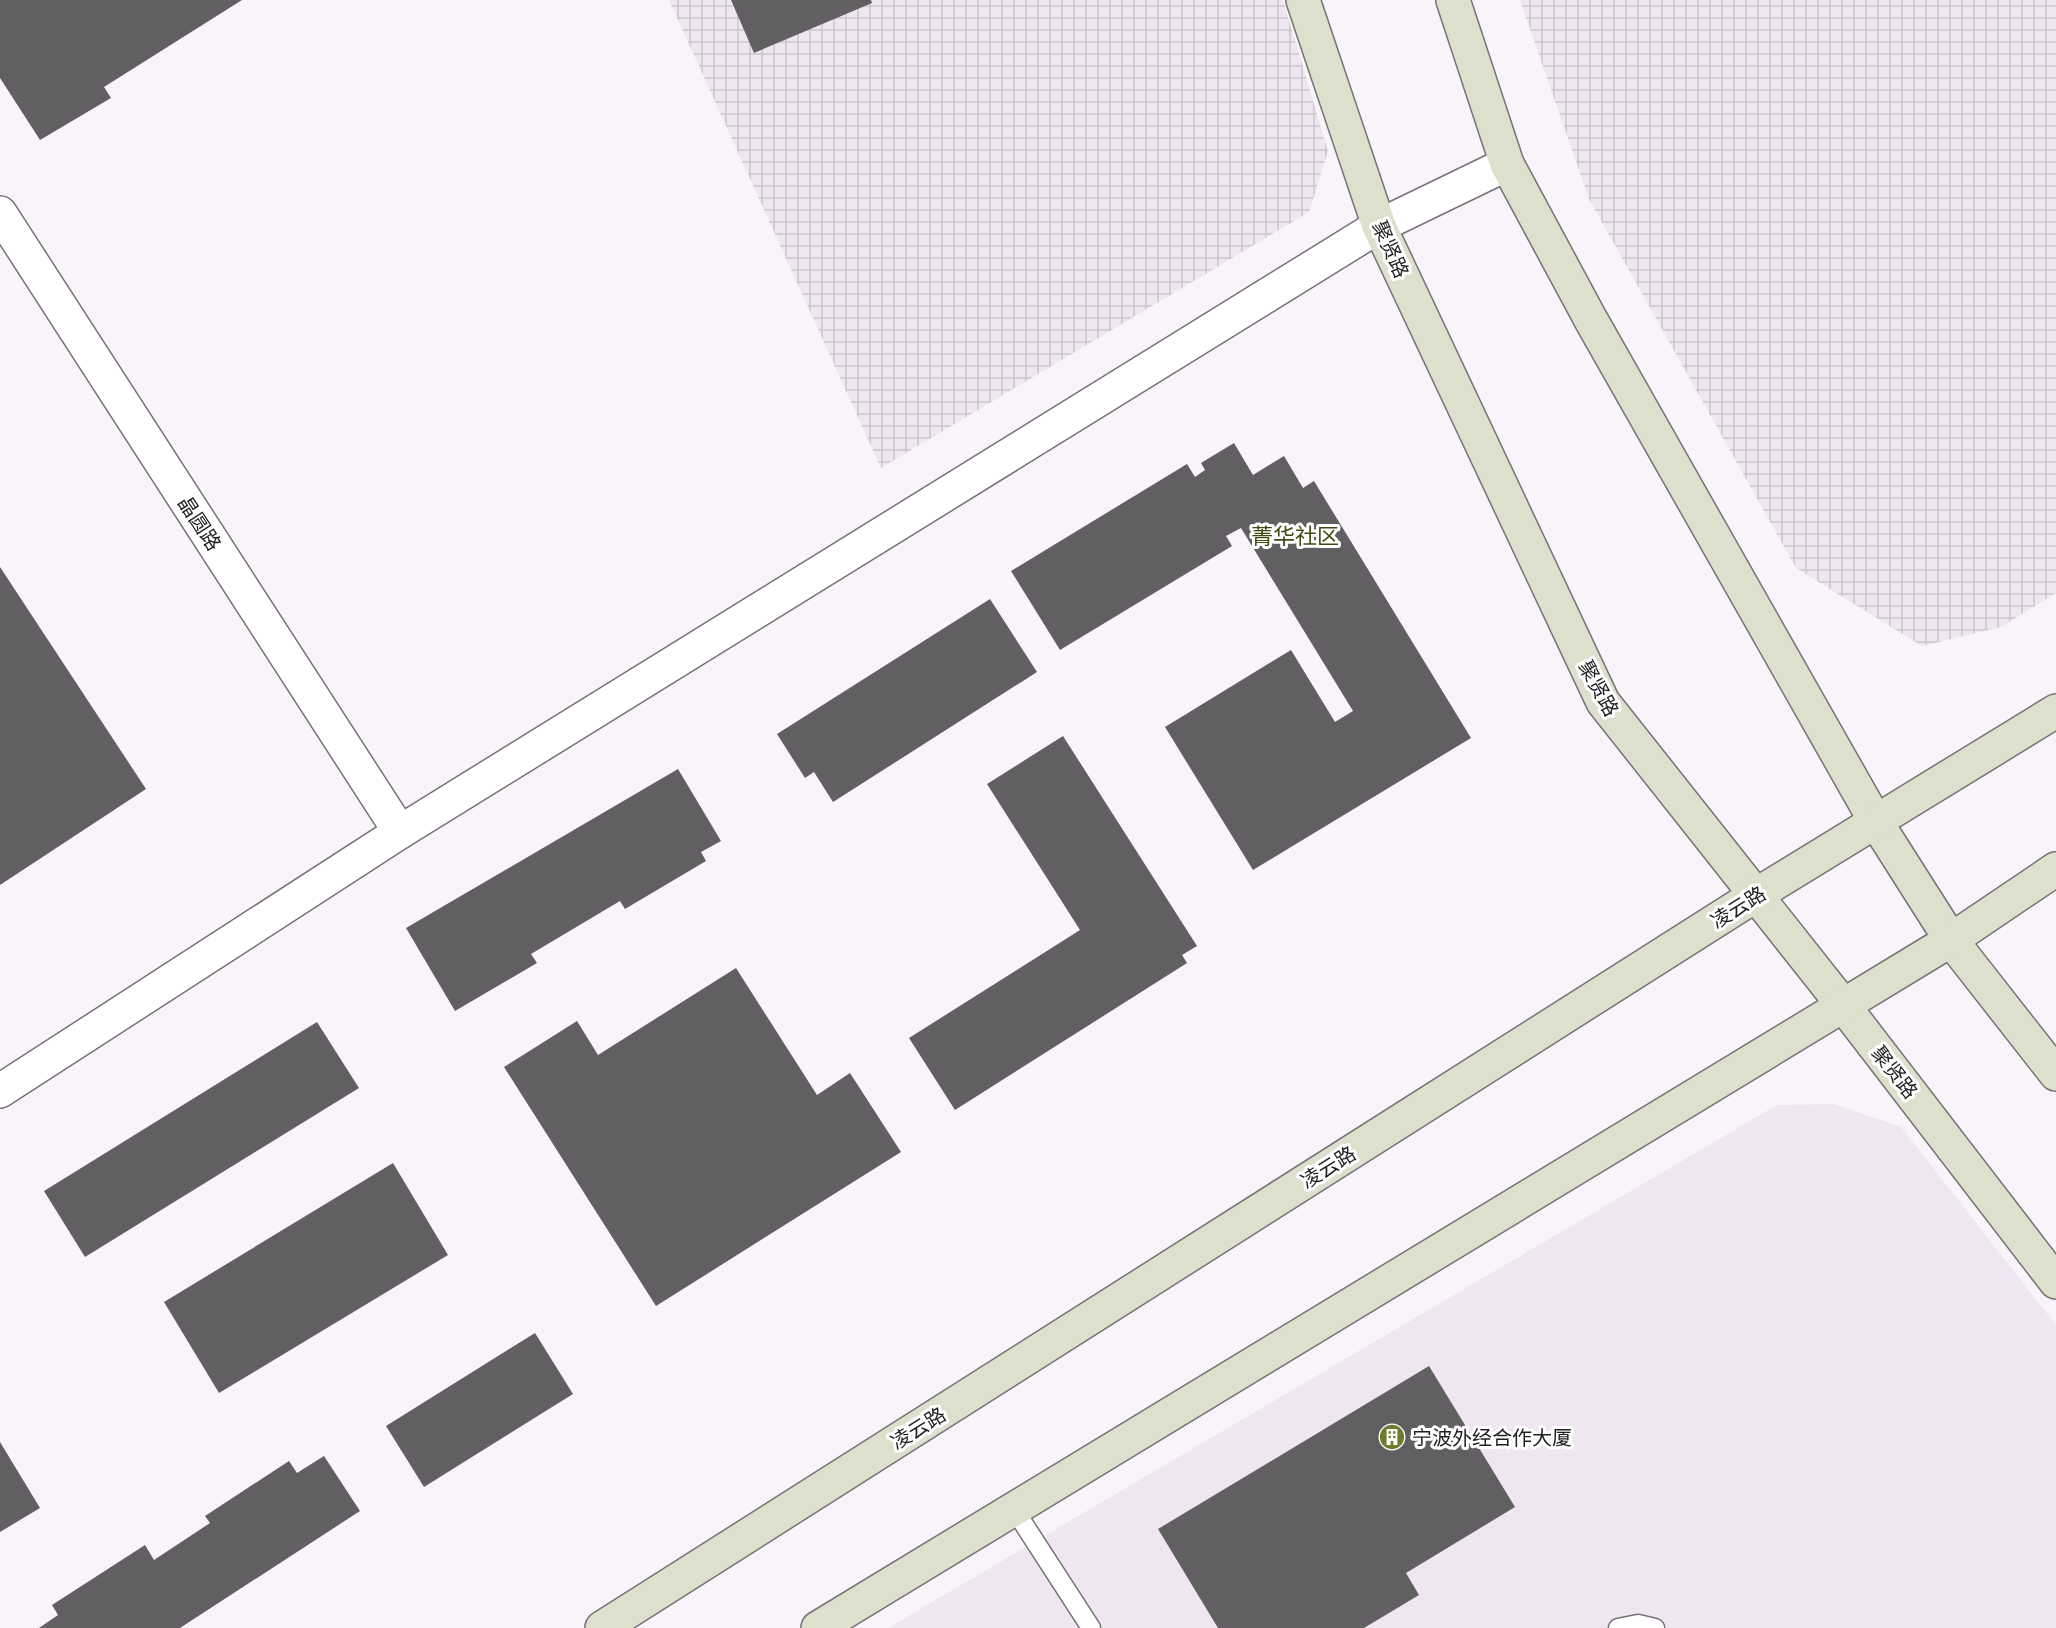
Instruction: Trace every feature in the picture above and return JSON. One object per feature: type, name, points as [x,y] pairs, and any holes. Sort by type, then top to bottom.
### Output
[{"type":"main road","name":"聚贤路","points":[[1303,0],[1379,226],[1603,702],[1843,1005],[2056,1282]]},
{"type":"main road","points":[[1453,0],[1507,164],[1597,330],[1876,822],[1951,940],[2056,1074]]},
{"type":"main road","name":"凌云路","points":[[602,1628],[1756,895],[2056,711]]},
{"type":"main road","points":[[818,1628],[1951,940],[2056,869]]},
{"type":"street","points":[[0,1091],[400,832],[1379,226],[1507,164]]},
{"type":"street","name":"晶圆路","points":[[0,213],[400,832]]},
{"type":"lane","points":[[1014,1509],[1091,1628]]},
{"type":"lane","points":[[1618,1628],[1638,1624],[1655,1628]]},
{"type":"shaded area","points":[[669,0],[1283,0],[1328,151],[1309,212],[881,468]]},
{"type":"shaded area","points":[[1520,0],[2056,0],[2056,593],[2001,627],[1922,646],[1796,568],[1589,199]]},
{"type":"shaded area","points":[[1834,1104],[1901,1127],[2056,1325],[2056,1628],[888,1628],[1777,1105]]},
{"type":"building","points":[[0,0],[242,0],[104,87],[111,98],[40,140],[0,78]]},
{"type":"building","points":[[731,0],[871,0],[872,3],[754,53]]},
{"type":"building","points":[[1234,443],[1253,475],[1284,456],[1303,488],[1314,481],[1471,738],[1253,870],[1165,727],[1291,650],[1335,722],[1353,711],[1241,528],[1226,536],[1232,546],[1060,650],[1011,571],[1187,464],[1195,477],[1205,470],[1201,463]]},
{"type":"building","points":[[0,567],[146,789],[0,885]]},
{"type":"building","points":[[990,599],[1037,672],[833,802],[814,772],[805,778],[777,734]]},
{"type":"building","points":[[1063,736],[1197,946],[1182,955],[1187,963],[955,1110],[909,1038],[1080,930],[987,784]]},
{"type":"building","points":[[678,769],[721,841],[701,852],[706,861],[625,909],[620,901],[531,954],[537,963],[455,1011],[406,928]]},
{"type":"building","points":[[736,968],[817,1095],[850,1073],[901,1152],[656,1306],[504,1067],[577,1021],[598,1055]]},
{"type":"building","points":[[317,1022],[359,1088],[85,1257],[44,1191]]},
{"type":"building","points":[[393,1163],[448,1255],[219,1393],[164,1302]]},
{"type":"building","points":[[535,1333],[573,1394],[424,1487],[386,1426]]},
{"type":"building","name":"宁波外经合作大厦","points":[[1429,1366],[1515,1507],[1406,1573],[1419,1595],[1364,1628],[1218,1628],[1158,1529]]},
{"type":"building","points":[[0,1442],[40,1508],[0,1532]]},
{"type":"building","points":[[324,1456],[360,1511],[180,1628],[39,1628],[58,1615],[52,1605],[145,1545],[154,1560],[210,1523],[205,1516],[289,1461],[297,1473]]},
{"type":"place","name":"宁波外经合作大厦","points":[[1392,1437]]},
{"type":"district","name":"菁华社区","points":[[1295,535]]}]
